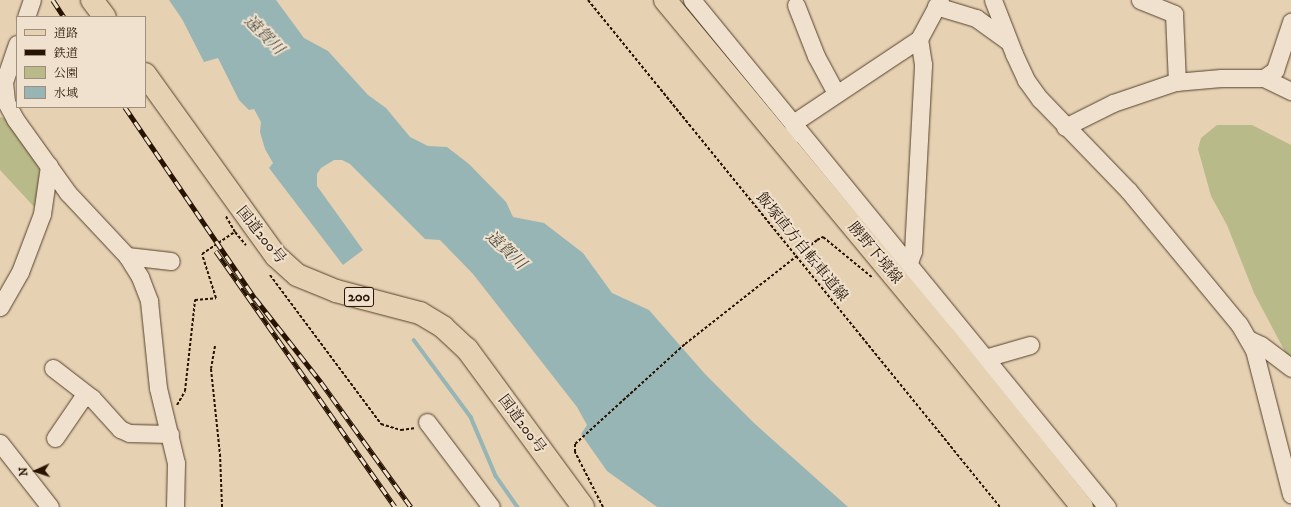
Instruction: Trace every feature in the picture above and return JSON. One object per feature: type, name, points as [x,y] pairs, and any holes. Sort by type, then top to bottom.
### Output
[{"type":"main road","points":[[92,0],[104,16]]},
{"type":"main road","name":"勝野下境線","points":[[665,0],[945,337],[1078,502]]},
{"type":"main road","name":"国道200号","points":[[146,75],[276,256],[296,275],[336,291],[420,313],[443,327],[467,349],[583,507]]},
{"type":"street","points":[[26,16],[32,0]]},
{"type":"street","points":[[692,0],[1107,507]]},
{"type":"street","points":[[993,0],[1008,41],[1026,80],[1065,127],[1128,190],[1239,324],[1254,350],[1269,399],[1291,494]]},
{"type":"street","points":[[1140,0],[1174,14],[1177,82]]},
{"type":"street","points":[[789,118],[836,93],[919,39],[938,3],[976,18],[1008,41]]},
{"type":"street","points":[[796,6],[816,56],[836,93]]},
{"type":"street","points":[[1264,78],[1275,70],[1291,22]]},
{"type":"street","points":[[908,265],[913,251],[923,64],[919,39]]},
{"type":"street","points":[[16,47],[4,82],[2,93],[15,119],[68,192],[127,256],[140,277],[148,301],[158,388],[176,464],[175,507]]},
{"type":"street","points":[[722,68],[742,78],[773,109],[789,118],[821,189]]},
{"type":"street","points":[[1065,127],[1113,103],[1177,82],[1222,78],[1264,78],[1291,91]]},
{"type":"street","points":[[0,307],[20,272],[42,214],[49,166]]},
{"type":"street","points":[[859,234],[876,241],[908,265]]},
{"type":"street","points":[[127,256],[171,260]]},
{"type":"street","points":[[945,337],[971,353],[1004,381]]},
{"type":"street","points":[[1248,339],[1261,345],[1291,368]]},
{"type":"street","points":[[985,358],[1030,345]]},
{"type":"street","points":[[53,368],[92,398],[120,429],[128,433],[170,434]]},
{"type":"street","points":[[55,438],[81,400],[86,397],[92,398]]},
{"type":"street","points":[[428,422],[491,507]]},
{"type":"street","points":[[0,443],[50,507]]},
{"type":"street","points":[[1078,502],[1097,507]]},
{"type":"path","name":"飯塚直方自転車道線","points":[[588,0],[1000,507]]},
{"type":"path","points":[[223,213],[235,232],[250,250]]},
{"type":"path","points":[[176,410],[185,391],[195,300],[216,298],[202,254],[235,232]]},
{"type":"path","points":[[602,507],[575,452],[576,444],[580,438],[685,344],[795,255],[823,238],[879,283]]},
{"type":"path","points":[[270,274],[381,424],[390,428],[412,429],[428,422]]},
{"type":"path","points":[[216,346],[211,369],[220,454],[222,507]]},
{"type":"green space","points":[[0,117],[12,120],[40,160],[37,210],[0,170]]},
{"type":"green space","points":[[1217,125],[1252,125],[1291,145],[1291,363],[1254,293],[1227,225],[1211,196],[1198,149],[1201,138]]},
{"type":"water","name":"遠賀川","points":[[169,0],[276,0],[304,38],[328,51],[368,95],[386,108],[410,137],[428,146],[447,147],[469,164],[506,202],[513,217],[544,223],[583,253],[612,293],[649,310],[705,374],[754,423],[848,507],[657,507],[607,471],[581,434],[587,425],[577,407],[473,274],[440,240],[425,239],[350,164],[342,160],[334,160],[321,168],[317,174],[317,186],[363,250],[343,265],[269,168],[273,163],[265,149],[260,132],[261,122],[254,109],[249,110],[239,100],[218,58],[204,62],[182,19]]},
{"type":"waterway","points":[[414,340],[471,417],[496,476],[518,507]]},
{"type":"railway","points":[[53,0],[63,16]]},
{"type":"railway","points":[[126,108],[255,298],[321,382],[411,507]]},
{"type":"railway","points":[[216,251],[395,507]]}]
